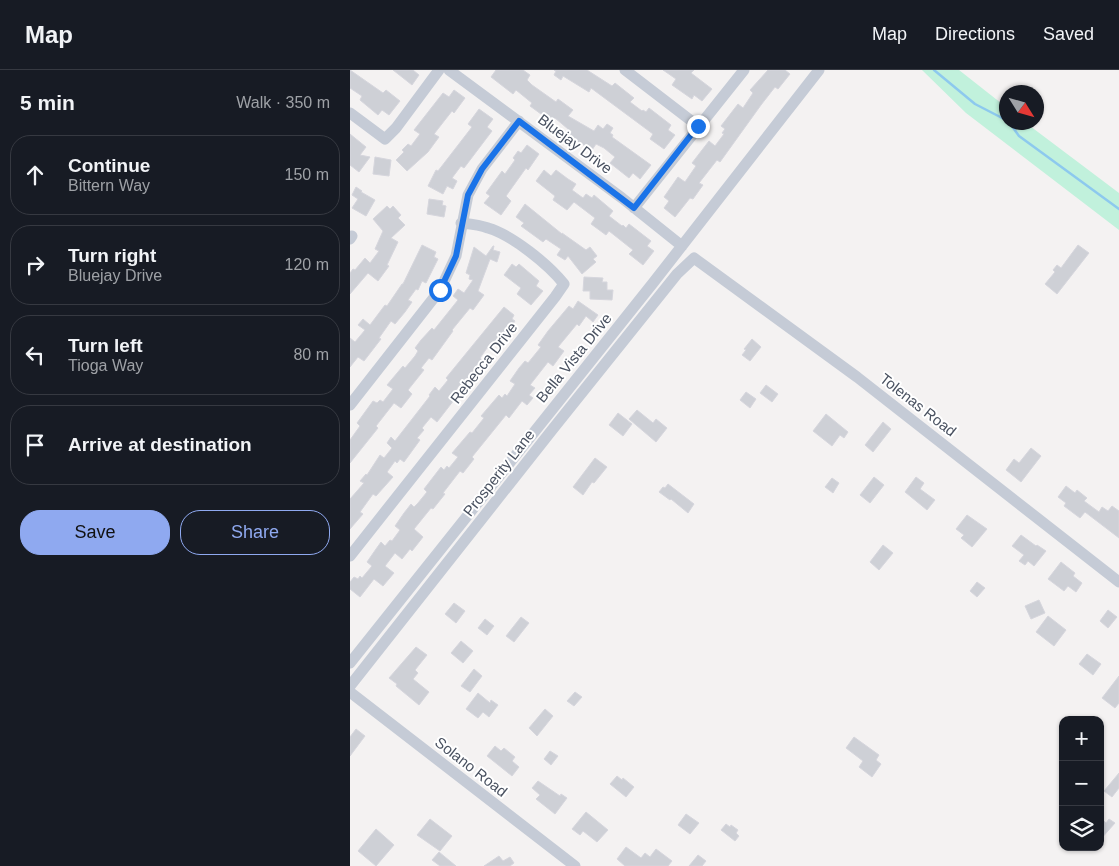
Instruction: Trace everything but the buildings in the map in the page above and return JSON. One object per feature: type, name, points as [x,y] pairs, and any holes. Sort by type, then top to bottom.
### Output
[{"type":"street","points":[[350,113],[385,139],[396,128],[440,70]]},
{"type":"street","name":"Bluejay Drive","points":[[449,70],[682,246]]},
{"type":"street","points":[[625,70],[698,126]]},
{"type":"street","points":[[634,208],[744,70]]},
{"type":"street","name":"Bella Vista Drive","points":[[350,663],[682,246],[818,70]]},
{"type":"street","points":[[350,405],[440,290],[456,256],[468,195],[478,176],[519,121]]},
{"type":"street","name":"Rebecca Drive","points":[[350,556],[564,284],[554,272],[510,237],[486,227],[461,223]]},
{"type":"street","name":"Tolenas Road","points":[[694,258],[857,377],[1119,582]]},
{"type":"street","name":"Prosperity Lane","points":[[350,686],[677,274],[694,258]]},
{"type":"street","name":"Solano Road","points":[[350,692],[574,866]]},
{"type":"green space","points":[[922,70],[959,70],[999,101],[999,130],[1035,130],[1119,193],[1119,230],[966,113]]},
{"type":"waterway","points":[[934,70],[975,104],[999,116]]},
{"type":"waterway","points":[[1015,130],[1019,136],[1119,209]]},
{"type":"route","points":[[440,290],[456,256],[468,195],[482,169],[519,121],[634,208],[698,126]]}]
